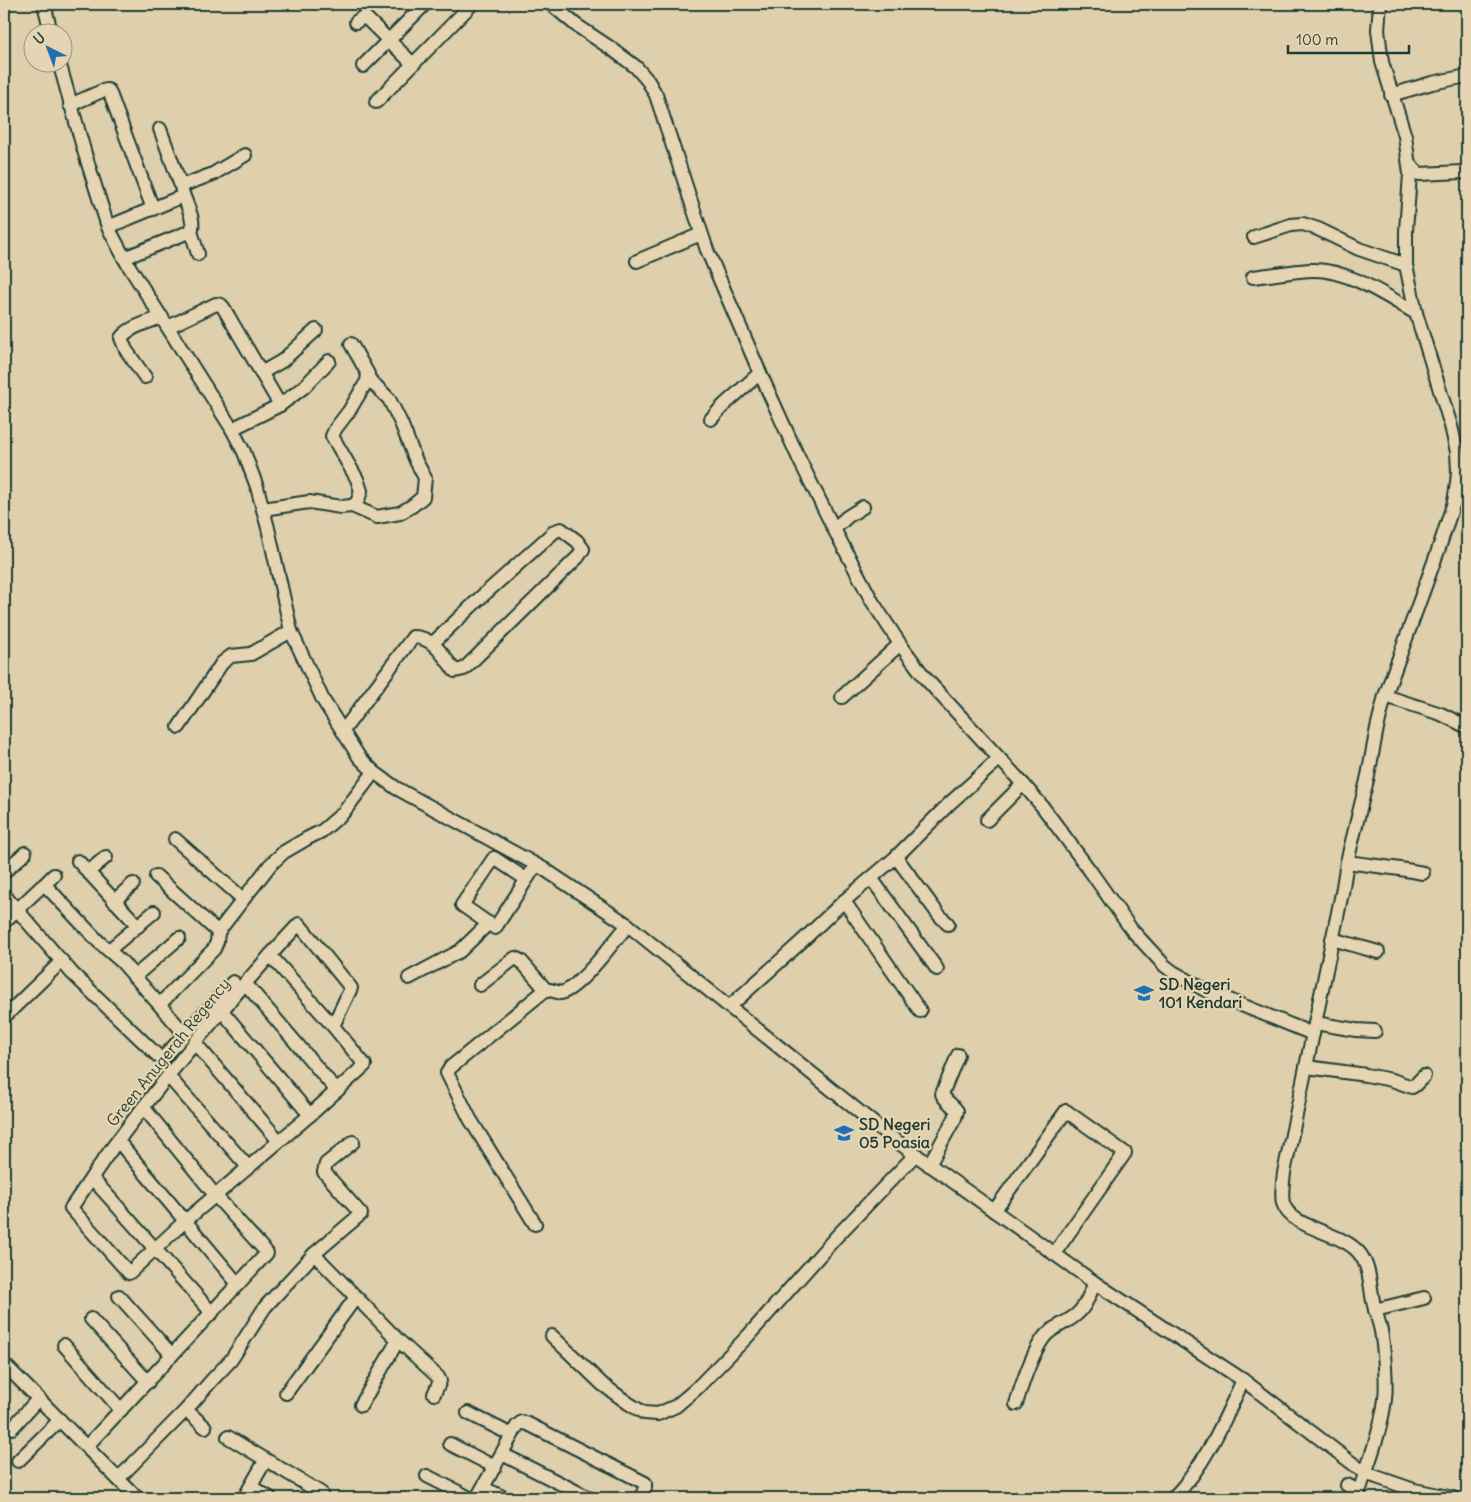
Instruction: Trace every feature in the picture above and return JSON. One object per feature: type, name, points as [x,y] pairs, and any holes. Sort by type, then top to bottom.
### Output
[{"type":"street","points":[[44,4],[48,22]]},
{"type":"street","points":[[364,66],[425,4]]},
{"type":"street","points":[[1347,1485],[1358,1495],[1380,1422],[1386,1385],[1381,1332],[1366,1265],[1359,1252],[1335,1236],[1305,1225],[1286,1211],[1282,1201],[1284,1173],[1347,862],[1377,728],[1385,696],[1454,502],[1458,471],[1451,426],[1416,313],[1406,265],[1410,164],[1405,136],[1382,62],[1378,30],[1380,4]]},
{"type":"street","points":[[376,102],[414,64],[465,6]]},
{"type":"street","points":[[559,6],[576,25],[636,67],[648,81],[656,95],[707,250],[800,461],[872,601],[926,680],[1042,806],[1130,929],[1164,965],[1207,991],[1314,1028],[1375,1031]]},
{"type":"street","points":[[356,22],[363,16],[365,17],[414,64]]},
{"type":"street","points":[[62,72],[108,227],[124,258],[232,429],[244,452],[263,509],[291,632],[323,700],[359,757],[374,772],[396,788],[536,865],[628,925],[888,1135],[1095,1283],[1243,1380],[1365,1473],[1414,1490],[1453,1498]]},
{"type":"street","points":[[1391,95],[1432,83],[1467,76]]},
{"type":"street","points":[[70,105],[102,91],[109,91],[153,209]]},
{"type":"street","points":[[160,129],[193,223],[190,231],[198,254]]},
{"type":"street","points":[[108,227],[153,209],[245,155]]},
{"type":"street","points":[[1410,164],[1419,174],[1463,172],[1467,174]]},
{"type":"street","points":[[1254,237],[1291,225],[1302,224],[1318,229],[1359,249],[1406,265]]},
{"type":"street","points":[[124,258],[190,231]]},
{"type":"street","points":[[637,260],[701,234]]},
{"type":"street","points":[[1253,277],[1311,270],[1329,272],[1348,277],[1416,313]]},
{"type":"street","points":[[145,377],[126,350],[121,338],[144,324],[165,322],[216,304],[221,305],[280,404]]},
{"type":"street","points":[[261,373],[282,361],[316,330]]},
{"type":"street","points":[[263,509],[309,502],[336,507],[352,506],[377,517],[400,513],[423,497],[425,478],[401,423],[389,399],[368,378],[368,374],[351,344]]},
{"type":"street","points":[[232,429],[280,404],[304,386],[329,361]]},
{"type":"street","points":[[711,419],[760,373]]},
{"type":"street","points":[[352,506],[358,500],[360,490],[354,473],[332,436],[368,378]]},
{"type":"street","points":[[834,529],[847,517],[863,507]]},
{"type":"street","points":[[343,731],[413,637],[422,637],[433,644],[455,671],[464,669],[578,557],[583,549],[577,541],[561,529],[555,532],[478,599],[433,644]]},
{"type":"street","points":[[179,727],[222,663],[231,656],[251,654],[291,632]]},
{"type":"street","points":[[842,697],[900,644]]},
{"type":"street","points":[[1385,696],[1440,714],[1467,727]]},
{"type":"street","points":[[729,1006],[844,901],[896,857],[950,803],[999,759]]},
{"type":"street","points":[[160,1004],[214,949],[218,932],[270,865],[277,858],[322,831],[343,813],[374,772]]},
{"type":"street","points":[[987,820],[1022,784]]},
{"type":"street","points":[[175,839],[243,899]]},
{"type":"street","points":[[4,872],[25,853]]},
{"type":"street","points":[[88,872],[106,857]]},
{"type":"street","points":[[896,857],[939,915],[948,924]]},
{"type":"street","points":[[526,879],[494,858],[462,905],[495,928],[536,865]]},
{"type":"street","points":[[78,861],[138,926]]},
{"type":"street","points":[[1347,862],[1423,873]]},
{"type":"street","points":[[4,922],[54,875]]},
{"type":"street","points":[[156,876],[218,932]]},
{"type":"street","points":[[871,878],[937,969]]},
{"type":"street","points":[[114,900],[133,884]]},
{"type":"street","points":[[44,885],[49,888],[98,942],[109,950],[160,1004],[184,1033]]},
{"type":"street","points":[[4,895],[91,992],[158,1056],[163,1058],[182,1038],[184,1033],[239,982],[337,1091]]},
{"type":"street","points":[[844,901],[920,1011]]},
{"type":"street","points":[[109,950],[154,912]]},
{"type":"street","points":[[409,978],[460,951],[489,923]]},
{"type":"street","name":"Green Anugerah Regency","points":[[155,1249],[129,1273],[71,1208],[118,1141],[168,1076],[222,1011],[239,982],[270,955],[299,924],[351,988],[333,1026]]},
{"type":"street","points":[[535,1224],[470,1119],[447,1073],[451,1067],[543,992],[550,990],[562,993],[572,988],[628,925]]},
{"type":"street","points":[[134,977],[179,938]]},
{"type":"street","points":[[1332,939],[1378,952]]},
{"type":"street","points":[[155,1249],[365,1065],[270,955]]},
{"type":"street","points":[[480,985],[515,958],[521,961],[547,991]]},
{"type":"street","points":[[4,1016],[62,961]]},
{"type":"street","points":[[222,1011],[310,1115]]},
{"type":"street","points":[[195,1043],[279,1141]]},
{"type":"street","points":[[930,1164],[955,1118],[956,1111],[954,1106],[944,1099],[942,1094],[958,1055]]},
{"type":"street","points":[[1307,1067],[1366,1075],[1392,1080],[1412,1087],[1424,1076]]},
{"type":"street","points":[[168,1076],[248,1167]]},
{"type":"street","points":[[87,1446],[267,1253],[215,1195],[144,1108]]},
{"type":"street","points":[[994,1211],[1066,1111],[1125,1153],[1054,1254]]},
{"type":"street","points":[[118,1141],[184,1222],[238,1284]]},
{"type":"street","points":[[118,1479],[186,1410],[230,1360],[265,1307],[314,1254],[361,1214],[324,1172],[326,1164],[353,1142]]},
{"type":"street","points":[[552,1336],[602,1384],[644,1413],[658,1414],[676,1406],[696,1389],[747,1337],[836,1237],[916,1154]]},
{"type":"street","points":[[92,1178],[212,1313]]},
{"type":"street","points":[[314,1254],[398,1340],[438,1376],[440,1381],[434,1394]]},
{"type":"street","points":[[1016,1404],[1026,1374],[1045,1336],[1080,1311],[1095,1283]]},
{"type":"street","points":[[119,1296],[172,1355]]},
{"type":"street","points":[[286,1394],[356,1297]]},
{"type":"street","points":[[1375,1310],[1424,1298]]},
{"type":"street","points":[[91,1319],[148,1382]]},
{"type":"street","points":[[361,1405],[398,1340]]},
{"type":"street","points":[[64,1345],[121,1410]]},
{"type":"street","points":[[4,1364],[138,1498]]},
{"type":"street","points":[[1173,1498],[1186,1483],[1216,1436],[1243,1380]]},
{"type":"street","points":[[12,1428],[38,1399]]},
{"type":"street","points":[[186,1410],[205,1428]]},
{"type":"street","points":[[468,1413],[512,1435]]},
{"type":"street","points":[[18,1461],[60,1420]]},
{"type":"street","points":[[504,1498],[480,1493],[517,1426],[522,1422],[645,1483],[646,1488],[641,1498]]},
{"type":"street","points":[[228,1438],[321,1493]]},
{"type":"street","points":[[450,1444],[494,1467]]},
{"type":"street","points":[[502,1454],[589,1498]]},
{"type":"street","points":[[244,1498],[265,1461]]},
{"type":"street","points":[[427,1476],[470,1498]]},
{"type":"street","points":[[251,1487],[270,1498]]},
{"type":"place","name":"SD Negeri 101 Kendari","points":[[1144,993]]},
{"type":"place","name":"SD Negeri 05 Poasia","points":[[844,1133]]}]
